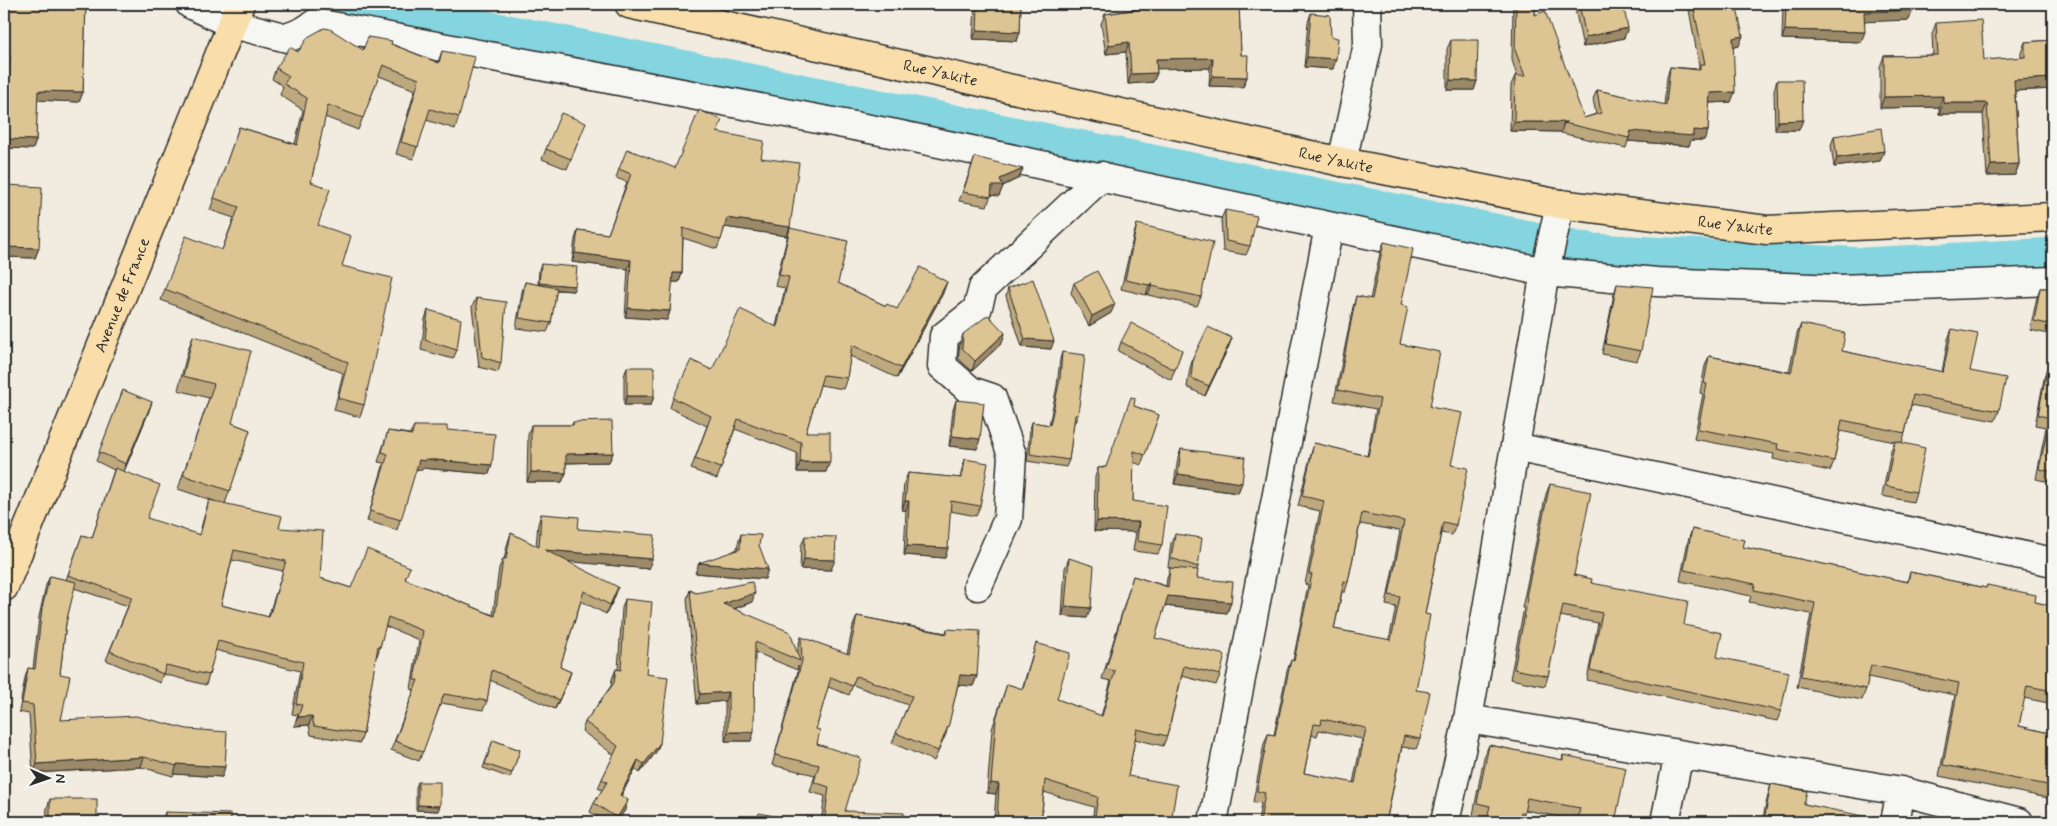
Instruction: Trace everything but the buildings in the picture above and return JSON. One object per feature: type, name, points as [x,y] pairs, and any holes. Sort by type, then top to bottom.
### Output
[{"type":"main road","name":"Rue Yakite","points":[[629,4],[1342,162],[1560,204],[1767,230],[2053,217]]},
{"type":"main road","name":"Avenue de France","points":[[4,586],[236,11]]},
{"type":"street","points":[[190,4],[236,11],[287,38],[304,32],[316,23],[896,134],[1102,176],[1329,227],[1656,282],[1840,289],[2053,280]]},
{"type":"street","points":[[1342,162],[1368,44],[1367,4]]},
{"type":"street","points":[[978,586],[1008,519],[1012,455],[992,398],[971,391],[942,366],[944,336],[977,310],[983,288],[1102,176]]},
{"type":"street","points":[[1446,822],[1468,719],[1547,265],[1560,204]]},
{"type":"street","points":[[1213,822],[1329,227]]},
{"type":"street","points":[[1515,447],[2053,562]]},
{"type":"street","points":[[1468,719],[1901,791],[2019,822]]},
{"type":"street","points":[[1665,822],[1679,754]]},
{"type":"street","points":[[1895,822],[1901,791]]},
{"type":"waterway","points":[[343,4],[1593,256],[1864,270],[2053,260]]}]
